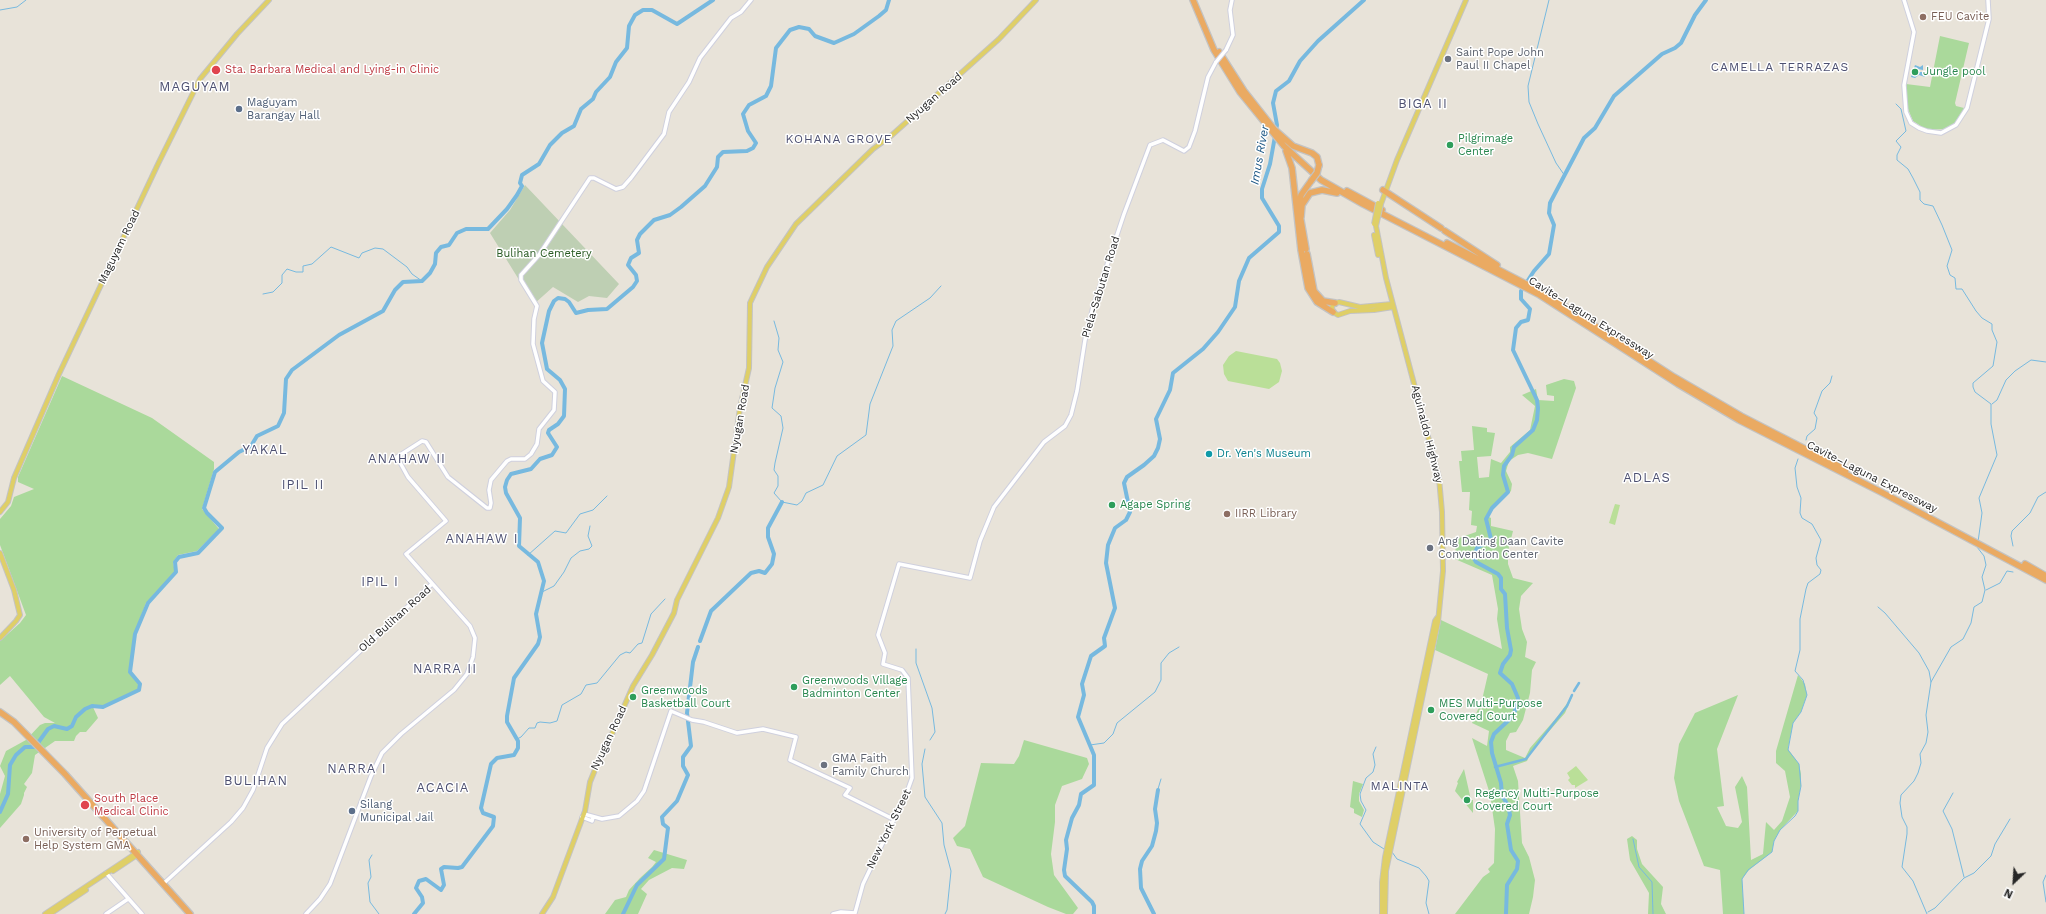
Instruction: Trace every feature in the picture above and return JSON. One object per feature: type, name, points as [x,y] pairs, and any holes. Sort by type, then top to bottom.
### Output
[{"type":"highway","name":"Cavite–Laguna Expressway","points":[[1194,0],[1209,40],[1240,92],[1284,144],[1321,180],[1363,204],[1519,282]]},
{"type":"highway","name":"Cavite–Laguna Expressway","points":[[1197,0],[1219,50],[1265,122]]},
{"type":"highway","name":"Cavite–Laguna Expressway","points":[[1284,144],[1328,181],[1530,288],[1674,377],[1721,404],[1975,540],[2046,580]]},
{"type":"highway","points":[[1284,144],[1312,153],[1318,159],[1319,165],[1317,173],[1300,197],[1301,217],[1314,291],[1323,301],[1335,303]]},
{"type":"highway","points":[[1284,144],[1292,168],[1301,250],[1309,290],[1317,302],[1333,312]]},
{"type":"highway","points":[[1301,217],[1301,207],[1305,198],[1311,192],[1318,190],[1332,191],[1363,204]]},
{"type":"highway","points":[[1384,191],[1519,282]]},
{"type":"highway","name":"Cavite–Laguna Expressway","points":[[1982,544],[2046,576]]},
{"type":"highway","points":[[0,708],[11,715],[136,854],[194,914]]},
{"type":"highway","points":[[0,712],[9,717],[30,736]]},
{"type":"highway","points":[[164,883],[190,914]]},
{"type":"main road","name":"Maguyam Road","points":[[0,512],[8,502],[14,478],[58,374],[200,79],[237,34],[269,0]]},
{"type":"main road","name":"Nyugan Road","points":[[542,914],[553,897],[583,816],[590,782],[598,760],[612,734],[633,686],[652,655],[674,613],[677,600],[713,530],[729,487],[740,408],[749,368],[750,303],[767,267],[796,224],[873,149],[892,135],[999,39],[1036,0]]},
{"type":"main road","name":"Aguinaldo Highway","points":[[1385,914],[1385,878],[1388,858],[1433,643],[1441,596],[1442,573],[1440,484],[1376,244],[1375,225],[1379,204],[1393,168],[1466,0]]},
{"type":"main road","points":[[1383,307],[1391,298]]},
{"type":"main road","points":[[1393,305],[1383,307],[1352,310],[1338,315],[1333,312],[1332,308],[1335,303],[1364,307],[1383,307],[1394,313]]},
{"type":"main road","points":[[1342,304],[1344,309],[1342,313]]},
{"type":"main road","points":[[0,553],[20,612],[16,621],[0,638]]},
{"type":"main road","name":"Aguinaldo Highway","points":[[1382,914],[1382,882],[1385,858],[1435,621],[1437,618]]},
{"type":"main road","points":[[45,914],[136,854]]},
{"type":"main road","points":[[50,914],[106,874]]},
{"type":"street","points":[[432,584],[406,554],[446,521],[408,477],[397,457],[422,441],[426,442],[448,476],[487,508],[490,508],[491,503],[489,490],[491,480],[507,461],[511,459],[525,459],[531,454],[537,444],[539,429],[554,410],[555,392],[543,381],[533,344],[534,319],[537,306],[521,280],[521,275],[538,255],[590,178],[594,178],[616,189],[623,187],[631,178],[664,134],[669,112],[689,82],[700,58],[731,18],[741,12],[751,0]]},
{"type":"street","name":"Piela-Sabutan Road","points":[[883,664],[885,653],[878,635],[899,564],[970,578],[980,541],[994,507],[1044,442],[1069,421],[1077,391],[1085,340],[1093,307],[1124,214],[1150,145],[1163,140],[1184,151],[1189,147],[1196,131],[1208,77],[1216,62],[1226,50],[1233,35],[1230,10],[1232,0]]},
{"type":"street","points":[[1906,0],[1906,6],[1914,32],[1904,85],[1906,112],[1911,123],[1919,128],[1941,133],[1956,125],[1967,108],[1989,19],[1988,0]]},
{"type":"street","name":"Old Bulihan Road","points":[[164,883],[231,822],[243,808],[252,790],[267,748],[282,724],[432,584],[465,618],[473,632],[475,644],[470,666],[454,690],[401,734],[382,753],[370,776],[330,884],[320,899],[306,914]]},
{"type":"street","name":"New York Street","points":[[834,914],[842,912],[855,913],[861,889],[907,792],[912,778],[910,685],[906,674],[883,664]]},
{"type":"street","points":[[583,816],[602,819],[619,816],[637,801],[645,787],[671,711],[693,720],[737,733],[762,730],[796,737],[792,759],[850,788],[845,795],[893,820]]},
{"type":"street","points":[[106,874],[142,914]]},
{"type":"street","points":[[106,914],[128,899]]},
{"type":"green space","points":[[1940,36],[1969,43],[1955,103],[1956,106],[1964,108],[1961,116],[1955,123],[1945,129],[1927,130],[1913,121],[1906,103],[1906,84],[1930,87]]},
{"type":"green space","name":"Bulihan Cemetery","points":[[525,185],[619,284],[607,298],[589,296],[578,302],[553,287],[534,304],[490,233],[510,210]]},
{"type":"green space","points":[[1236,351],[1277,359],[1280,363],[1282,371],[1279,382],[1269,389],[1228,381],[1224,374],[1223,365],[1229,356]]},
{"type":"green space","points":[[62,376],[152,418],[214,462],[214,469],[202,509],[219,529],[197,551],[178,555],[173,562],[175,572],[146,603],[134,634],[129,673],[139,684],[138,689],[114,702],[103,706],[92,705],[98,718],[86,732],[80,732],[74,741],[55,741],[35,755],[32,773],[24,784],[27,787],[21,804],[0,828],[0,794],[5,776],[0,766],[6,751],[26,740],[40,725],[45,723],[55,723],[44,717],[10,676],[0,685],[0,641],[20,623],[26,615],[0,545],[0,519],[11,506],[14,497],[34,489],[18,482],[18,477]]},
{"type":"green space","points":[[1564,379],[1574,381],[1576,388],[1552,459],[1528,453],[1518,455],[1509,461],[1506,471],[1512,484],[1511,491],[1492,510],[1489,517],[1491,518],[1491,526],[1513,531],[1508,551],[1508,564],[1513,578],[1533,583],[1521,596],[1519,609],[1522,629],[1527,642],[1525,657],[1536,662],[1532,670],[1530,693],[1523,720],[1516,732],[1510,733],[1506,741],[1506,750],[1525,758],[1530,748],[1558,716],[1573,695],[1565,713],[1531,752],[1527,761],[1513,766],[1518,781],[1522,843],[1529,857],[1535,880],[1533,897],[1529,914],[1455,914],[1483,877],[1490,872],[1488,869],[1494,863],[1495,829],[1490,794],[1472,738],[1487,746],[1489,731],[1472,723],[1482,700],[1488,674],[1435,650],[1441,620],[1502,649],[1497,619],[1498,609],[1492,575],[1455,559],[1456,539],[1476,532],[1477,526],[1471,525],[1472,511],[1469,510],[1470,492],[1462,492],[1459,461],[1462,461],[1461,451],[1474,450],[1472,426],[1487,428],[1487,432],[1495,433],[1491,456],[1477,457],[1479,478],[1489,477],[1491,459],[1501,463],[1510,452],[1510,447],[1530,430],[1535,406],[1522,395],[1536,389],[1538,400],[1554,401],[1554,396],[1547,395],[1546,385]]},
{"type":"green space","points":[[1615,504],[1620,505],[1615,525],[1609,523]]},
{"type":"green space","points":[[1798,675],[1805,684],[1807,695],[1801,712],[1793,723],[1788,749],[1799,764],[1801,774],[1798,811],[1780,830],[1774,841],[1772,852],[1749,870],[1742,879],[1744,914],[1723,914],[1720,870],[1704,866],[1679,801],[1674,778],[1679,744],[1695,713],[1738,695],[1717,749],[1724,806],[1717,807],[1726,826],[1738,828],[1742,822],[1735,787],[1742,776],[1747,787],[1751,860],[1763,854],[1766,822],[1774,830],[1782,821],[1790,797],[1785,771],[1776,763],[1776,751]]},
{"type":"green space","points":[[1024,740],[1087,758],[1089,764],[1082,779],[1062,786],[1055,805],[1055,822],[1051,854],[1054,875],[1078,908],[1073,914],[1066,914],[1048,907],[983,877],[970,849],[957,846],[953,838],[965,826],[981,763],[1014,764],[1019,756]]},
{"type":"green space","points":[[1576,766],[1588,780],[1575,788],[1575,785],[1572,785],[1568,780],[1570,778],[1567,773]]},
{"type":"green space","points":[[1464,769],[1471,800],[1473,800],[1473,813],[1455,791],[1457,782]]},
{"type":"green space","points":[[1353,781],[1363,784],[1359,794],[1359,801],[1364,810],[1362,817],[1354,813],[1354,809],[1350,807]]},
{"type":"green space","points":[[1632,836],[1637,840],[1637,849],[1642,864],[1663,887],[1661,904],[1666,914],[1648,914],[1649,893],[1630,860],[1627,839]]},
{"type":"green space","points":[[654,850],[687,860],[684,869],[672,868],[649,880],[641,889],[647,894],[638,914],[605,914],[615,900],[626,897],[629,890],[656,862],[648,858]]},
{"type":"water","name":"Jungle pool","points":[[1915,65],[1920,67],[1923,65],[1923,70],[1918,69],[1917,72],[1926,72],[1925,77],[1919,75],[1915,78],[1911,77]]},
{"type":"waterway","points":[[0,10],[17,7],[26,0]]},
{"type":"waterway","points":[[0,812],[8,794],[10,765],[16,755],[25,747],[35,747],[48,729],[54,726],[67,729],[72,726],[76,717],[85,709],[92,706],[103,707],[139,690],[140,684],[130,672],[135,634],[148,603],[176,572],[175,562],[179,557],[198,553],[222,528],[204,508],[215,472],[239,452],[251,446],[257,436],[278,426],[284,413],[286,379],[292,370],[339,335],[383,311],[395,290],[403,282],[422,281],[430,273],[435,264],[436,253],[441,247],[449,245],[457,233],[466,229],[488,229],[507,209],[517,195],[522,186],[520,183],[522,175],[539,164],[550,145],[562,133],[574,126],[581,109],[593,99],[596,92],[610,77],[616,62],[627,48],[629,26],[635,15],[643,10],[652,10],[677,24],[713,0]]},
{"type":"waterway","points":[[414,914],[423,903],[422,897],[416,888],[419,881],[426,879],[441,890],[444,885],[441,869],[444,867],[462,867],[493,826],[494,817],[483,813],[481,808],[491,764],[497,758],[514,755],[518,748],[518,741],[507,722],[507,716],[514,678],[538,644],[540,637],[536,614],[544,581],[538,562],[519,546],[520,518],[506,493],[505,487],[511,474],[531,469],[540,459],[552,455],[557,447],[548,433],[549,430],[558,424],[564,416],[565,389],[560,380],[547,369],[542,343],[549,311],[554,301],[558,298],[565,299],[569,302],[576,313],[588,310],[607,309],[633,287],[637,281],[636,275],[628,265],[631,258],[639,253],[637,240],[640,234],[654,220],[670,215],[705,186],[717,167],[718,157],[723,152],[747,151],[753,148],[756,143],[748,131],[743,114],[749,105],[766,96],[771,86],[776,48],[790,30],[799,27],[809,29],[815,36],[834,43],[854,34],[879,16],[886,10],[889,0]]},
{"type":"waterway","name":"Imus River","points":[[1094,914],[1094,906],[1092,902],[1065,876],[1064,870],[1067,849],[1066,840],[1072,818],[1079,805],[1081,794],[1094,785],[1094,755],[1078,717],[1084,695],[1082,684],[1091,656],[1105,646],[1104,638],[1115,608],[1106,563],[1108,545],[1115,528],[1126,520],[1130,512],[1124,483],[1127,477],[1154,456],[1158,448],[1160,439],[1156,419],[1170,390],[1173,373],[1203,349],[1218,332],[1235,307],[1239,281],[1249,258],[1279,232],[1279,226],[1262,198],[1262,189],[1270,164],[1277,125],[1273,103],[1276,91],[1289,81],[1300,61],[1318,41],[1364,0]]},
{"type":"waterway","points":[[1549,0],[1528,86],[1529,102],[1556,163],[1565,176]]},
{"type":"waterway","points":[[1506,914],[1507,885],[1517,869],[1518,861],[1511,850],[1507,824],[1510,815],[1508,805],[1502,796],[1501,783],[1492,753],[1491,742],[1494,734],[1510,719],[1515,711],[1518,698],[1512,684],[1500,673],[1503,664],[1510,655],[1511,650],[1507,628],[1505,594],[1501,589],[1501,578],[1498,574],[1476,562],[1473,557],[1477,548],[1491,539],[1486,519],[1492,508],[1508,492],[1503,475],[1504,466],[1512,455],[1514,447],[1533,430],[1537,420],[1537,400],[1513,350],[1516,328],[1521,322],[1528,320],[1530,309],[1521,299],[1521,291],[1534,271],[1549,254],[1554,225],[1549,213],[1550,203],[1584,138],[1595,128],[1614,96],[1662,54],[1675,48],[1681,43],[1695,15],[1706,0]]},
{"type":"waterway","points":[[1896,104],[1901,109],[1906,131],[1896,141],[1901,147],[1897,155],[1897,160],[1908,169],[1920,192],[1920,200],[1924,204],[1933,206],[1942,225],[1952,250],[1947,266],[1950,275],[1955,278],[1956,289],[1962,289],[1976,311],[1982,318],[1992,324],[1992,330],[1997,342],[1993,366],[1973,383],[1975,392],[1991,404],[1991,424],[1997,455],[1979,498],[1982,513],[1978,542]]},
{"type":"waterway","points":[[263,294],[273,292],[282,283],[282,275],[287,269],[296,272],[303,272],[303,266],[312,264],[331,247],[359,258],[362,253],[375,248],[383,249],[407,267],[412,274],[422,281]]},
{"type":"waterway","points":[[774,321],[779,338],[778,350],[783,362],[775,388],[772,408],[781,416],[783,428],[774,470],[778,476],[778,486],[774,493],[782,502],[797,505],[802,501],[806,493],[823,485],[837,456],[866,435],[870,404],[893,346],[892,330],[896,321],[930,298],[941,286]]},
{"type":"waterway","points":[[1992,404],[1997,400],[2006,380],[2015,371],[2031,360],[2046,362]]},
{"type":"waterway","points":[[1806,440],[1807,436],[1815,429],[1817,418],[1814,413],[1822,391],[1830,383],[1832,376]]},
{"type":"waterway","points":[[1744,914],[1742,879],[1748,870],[1772,852],[1774,841],[1780,830],[1795,816],[1798,811],[1801,786],[1799,764],[1788,750],[1793,723],[1801,712],[1807,695],[1803,680],[1795,671],[1800,650],[1800,619],[1806,589],[1808,583],[1820,574],[1821,570],[1817,565],[1816,558],[1821,540],[1812,524],[1802,518],[1800,513],[1801,498],[1797,487],[1795,468],[1798,459]]},
{"type":"waterway","points":[[2013,546],[2011,536],[2012,531],[2030,513],[2038,497],[2046,492]]},
{"type":"waterway","points":[[528,555],[555,531],[566,533],[580,514],[593,510],[607,496]]},
{"type":"waterway","points":[[700,641],[711,611],[751,573],[759,571],[765,573],[772,564],[774,554],[768,537],[768,528],[782,502]]},
{"type":"waterway","points":[[540,593],[554,586],[564,572],[571,558],[580,551],[589,549],[592,546],[588,536],[590,526]]},
{"type":"waterway","points":[[1931,682],[1951,647],[1963,639],[1971,623],[1974,607],[1982,602],[1985,590],[1982,577],[1986,565],[1984,556],[1977,547]]},
{"type":"waterway","points":[[1986,590],[2000,583],[2007,571],[2013,572]]},
{"type":"waterway","points":[[517,739],[521,737],[529,728],[535,728],[537,723],[550,723],[557,721],[562,705],[581,694],[586,685],[597,683],[620,655],[626,652],[630,653],[638,644],[642,643],[651,614],[665,599]]},
{"type":"waterway","points":[[1878,607],[1885,613],[1919,653],[1929,671],[1931,682],[1926,715],[1928,732],[1926,743],[1920,754],[1921,763],[1914,781],[1901,795],[1900,803],[1902,817],[1907,827],[1902,867],[1913,881],[1927,914]]},
{"type":"waterway","points":[[623,914],[637,885],[664,859],[668,828],[663,824],[662,817],[677,801],[688,775],[683,766],[683,757],[691,746],[687,713],[693,662],[698,647]]},
{"type":"waterway","points":[[1090,745],[1104,743],[1113,734],[1117,723],[1155,692],[1161,680],[1161,663],[1169,653],[1179,647]]},
{"type":"waterway","points":[[916,649],[916,663],[932,708],[935,732],[930,740]]},
{"type":"waterway","points":[[1574,691],[1579,683]]},
{"type":"waterway","points":[[1495,767],[1526,759],[1567,706],[1572,695]]},
{"type":"waterway","points":[[1376,747],[1373,754],[1375,765],[1373,772],[1366,778],[1360,794],[1361,801],[1366,810],[1360,824],[1373,842],[1384,849]]},
{"type":"waterway","points":[[925,749],[922,764],[925,797],[942,823],[944,845],[951,871],[947,910],[945,914]]},
{"type":"waterway","points":[[1158,789],[1161,779]]},
{"type":"waterway","points":[[1154,914],[1141,888],[1140,869],[1142,861],[1152,846],[1156,831],[1157,823],[1155,809],[1158,790]]},
{"type":"waterway","points":[[1953,793],[1943,811],[1952,829],[1964,877]]},
{"type":"waterway","points":[[1928,912],[1935,908],[1964,878],[1974,873],[1991,856],[1995,844],[2010,819]]},
{"type":"waterway","points":[[1633,839],[1639,867],[1652,882],[1653,914]]},
{"type":"waterway","points":[[1392,852],[1397,859],[1419,868],[1429,881],[1426,903],[1429,914]]},
{"type":"waterway","points":[[372,855],[369,860],[371,877],[368,883],[370,902],[379,914]]},
{"type":"waterway","points":[[2046,875],[2043,882],[2046,902]]},
{"type":"place","name":"FEU Cavite","points":[[1923,17]]},
{"type":"place","name":"Saint Pope John Paul II Chapel","points":[[1448,59]]},
{"type":"place","name":"Sta. Barbara Medical and Lying-in Clinic","points":[[216,70]]},
{"type":"place","name":"Jungle pool","points":[[1915,72]]},
{"type":"place","name":"Maguyam Barangay Hall","points":[[239,109]]},
{"type":"place","name":"Pilgrimage Center","points":[[1450,145]]},
{"type":"place","name":"Dr. Yen's Museum","points":[[1209,454]]},
{"type":"place","name":"Agape Spring","points":[[1112,505]]},
{"type":"place","name":"IIRR Library","points":[[1227,514]]},
{"type":"place","name":"Ang Dating Daan Cavite Convention Center","points":[[1430,548]]},
{"type":"place","name":"Greenwoods Village Badminton Center","points":[[794,687]]},
{"type":"place","name":"Greenwoods Basketball Court","points":[[633,697]]},
{"type":"place","name":"MES Multi-Purpose Covered Court","points":[[1431,710]]},
{"type":"place","name":"GMA Faith Family Church","points":[[824,765]]},
{"type":"place","name":"Regency Multi-Purpose Covered Court","points":[[1467,800]]},
{"type":"place","name":"South Place Medical Clinic","points":[[85,805]]},
{"type":"place","name":"Silang Municipal Jail","points":[[352,811]]},
{"type":"place","name":"University of Perpetual Help System GMA","points":[[26,839]]},
{"type":"district","name":"CAMELLA TERRAZAS","points":[[1780,67]]},
{"type":"district","name":"MAGUYAM","points":[[195,87]]},
{"type":"district","name":"BIGA II","points":[[1423,104]]},
{"type":"district","name":"KOHANA GROVE","points":[[839,139]]},
{"type":"district","name":"YAKAL","points":[[265,450]]},
{"type":"district","name":"ANAHAW II","points":[[407,459]]},
{"type":"district","name":"ADLAS","points":[[1647,478]]},
{"type":"district","name":"IPIL II","points":[[303,485]]},
{"type":"district","name":"ANAHAW I","points":[[482,539]]},
{"type":"district","name":"IPIL I","points":[[380,582]]},
{"type":"district","name":"NARRA II","points":[[445,669]]},
{"type":"district","name":"NARRA I","points":[[357,769]]},
{"type":"district","name":"BULIHAN","points":[[256,781]]},
{"type":"district","name":"MALINTA","points":[[1400,786]]},
{"type":"district","name":"ACACIA","points":[[443,788]]}]
